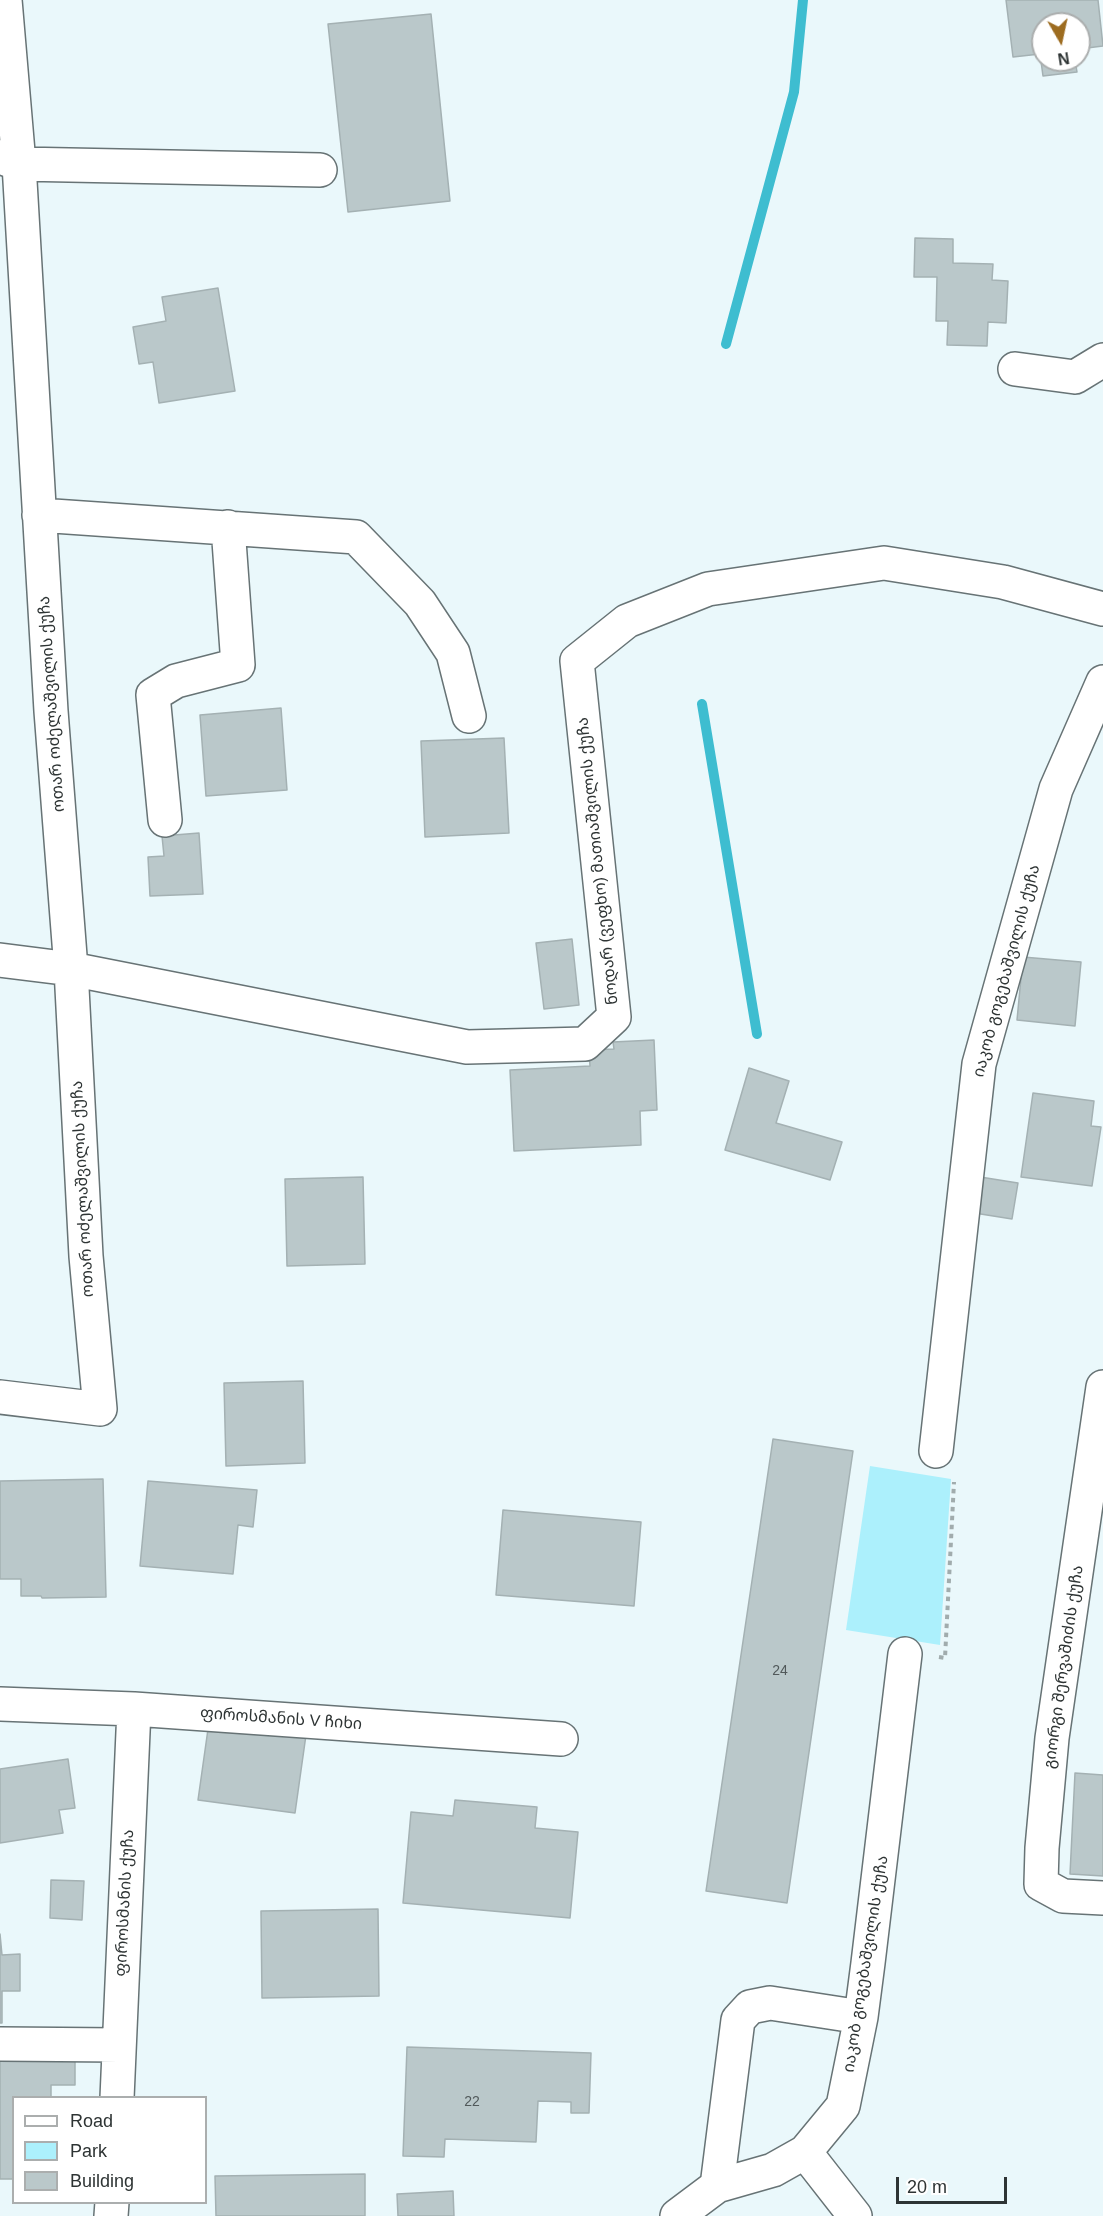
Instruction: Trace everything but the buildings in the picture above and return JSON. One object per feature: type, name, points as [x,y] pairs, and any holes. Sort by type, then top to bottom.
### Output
[{"type":"street","name":"ოთარ ოძელაშვილის ქუჩა","points":[[0,1397],[100,1409],[86,1256],[71,969],[51,711],[39,515],[9,160],[5,0]]},
{"type":"street","points":[[9,160],[320,170]]},
{"type":"street","points":[[1015,369],[1075,377],[1103,360]]},
{"type":"street","points":[[39,515],[356,537],[420,603],[453,653],[469,716]]},
{"type":"street","points":[[165,820],[153,695],[176,681],[238,666],[228,527]]},
{"type":"street","name":"ნოდარ (ვეფხო) მათიაშვილის ქუჩა","points":[[0,960],[71,969],[467,1047],[585,1044],[614,1017],[577,661],[627,621],[708,589],[884,562],[1003,582],[1103,609]]},
{"type":"street","name":"იაკობ გოგებაშვილის ქუჩა","points":[[945,1462],[978,1064],[1056,789],[1103,682]]},
{"type":"street","name":"გიორგი შერვაშიძის ქუჩა","points":[[1103,1387],[1052,1738],[1041,1884],[1063,1896],[1103,1898]]},
{"type":"street","name":"იაკობ გოგებაშვილის ქუჩა","points":[[676,2216],[717,2186],[773,2170],[805,2152],[843,2106],[861,2017],[891,1785],[905,1654]]},
{"type":"street","name":"ფიროსმანის V ჩიხი","points":[[0,1704],[134,1709],[561,1739]]},
{"type":"street","name":"ფიროსმანის ქუჩა","points":[[117,2096],[134,1709]]},
{"type":"street","points":[[717,2186],[738,2020],[750,2007],[770,2003],[861,2017]]},
{"type":"street","points":[[0,2044],[119,2045]]},
{"type":"street","points":[[805,2152],[855,2216]]},
{"type":"path","points":[[905,1654],[945,1658],[945,1462]]},
{"type":"green space","points":[[870,1466],[951,1479],[940,1645],[846,1630]]},
{"type":"waterway","points":[[726,344],[794,92],[803,0]]},
{"type":"waterway","points":[[702,704],[757,1034]]}]
